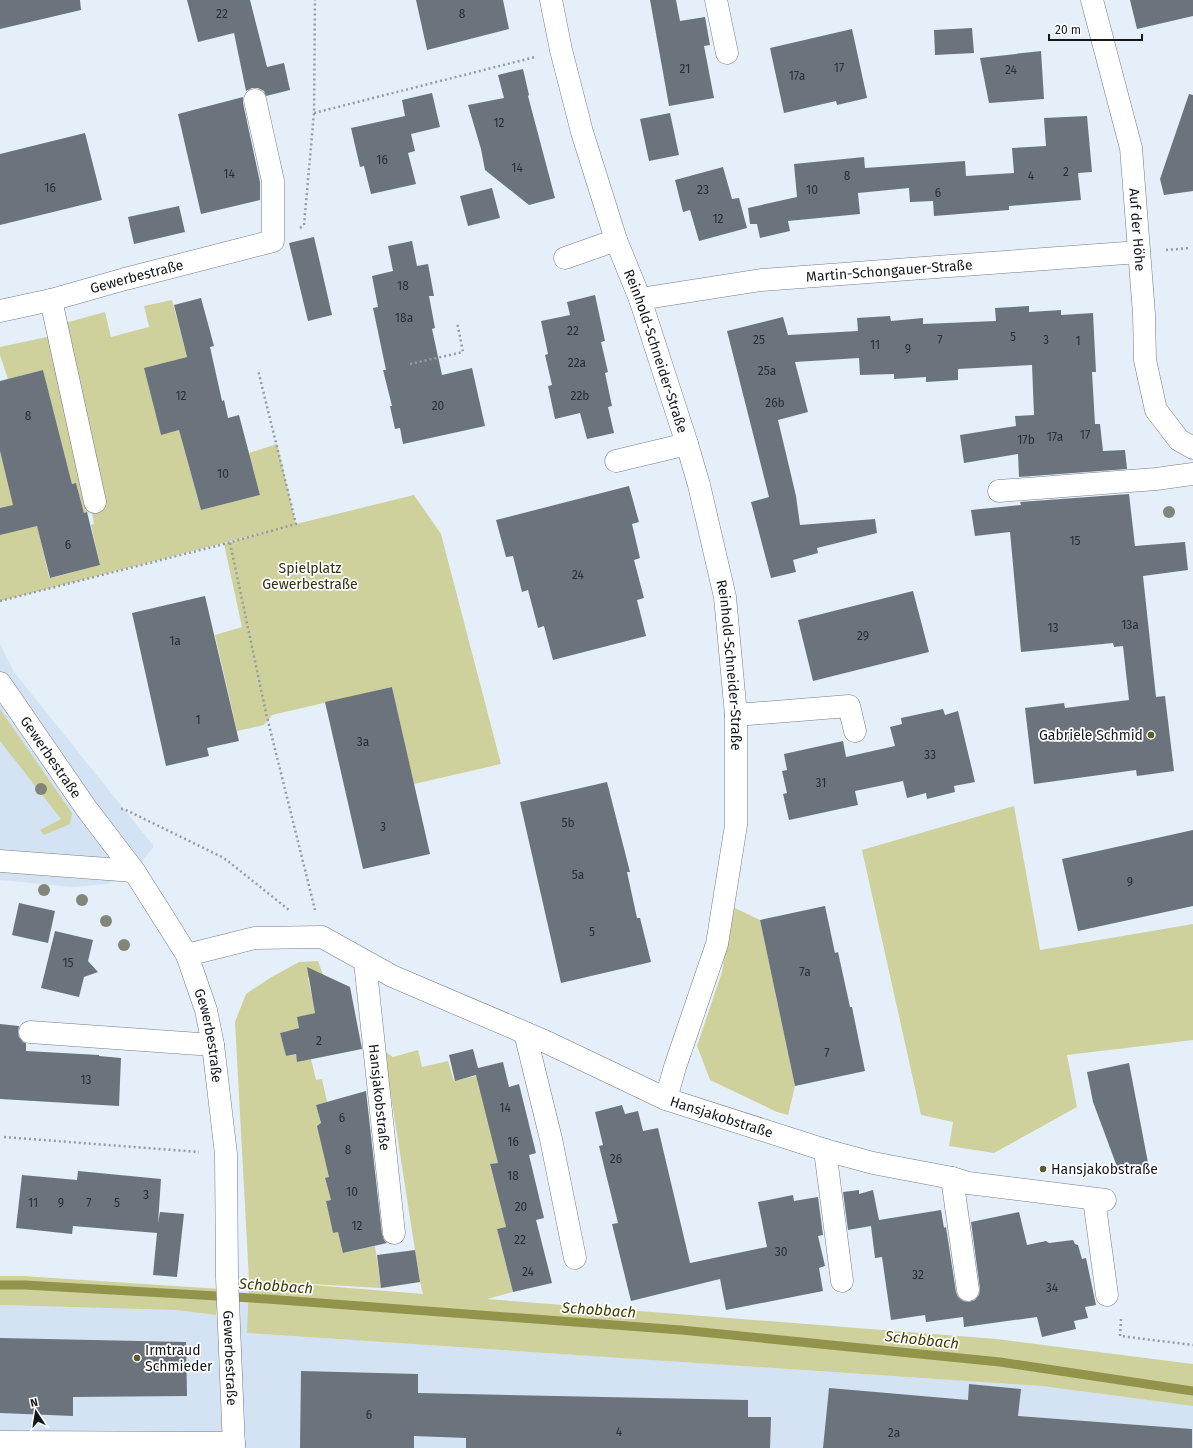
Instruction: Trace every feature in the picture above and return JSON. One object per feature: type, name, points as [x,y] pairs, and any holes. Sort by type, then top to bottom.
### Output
[{"type":"street","name":"Reinhold-Schneider-Straße","points":[[551,0],[561,50],[582,132],[616,240],[640,299],[687,444],[699,485],[725,597],[736,715],[736,825],[717,944],[675,1067],[666,1098]]},
{"type":"street","points":[[716,0],[727,53]]},
{"type":"street","name":"Auf der Höhe","points":[[1092,0],[1131,148],[1144,314],[1145,360],[1156,410],[1179,440],[1193,448]]},
{"type":"street","name":"Gewerbestraße","points":[[0,311],[51,300],[124,279],[273,241],[273,181],[255,100]]},
{"type":"street","points":[[565,258],[616,240]]},
{"type":"street","name":"Martin-Schongauer-Straße","points":[[640,299],[761,280],[1139,252]]},
{"type":"street","points":[[51,300],[95,502]]},
{"type":"street","points":[[616,461],[687,444]]},
{"type":"street","points":[[998,491],[1156,479],[1193,474]]},
{"type":"street","name":"Gewerbestraße","points":[[0,682],[86,808],[134,871],[187,955],[206,1010],[213,1045],[226,1154],[227,1277],[234,1446]]},
{"type":"street","points":[[736,715],[849,706],[855,731]]},
{"type":"street","points":[[0,861],[134,871]]},
{"type":"street","points":[[187,955],[255,938],[322,937]]},
{"type":"street","name":"Hansjakobstraße","points":[[322,937],[392,976],[525,1033],[666,1098],[825,1150],[872,1163],[952,1178],[968,1183],[1100,1200],[1107,1295]]},
{"type":"street","name":"Hansjakobstraße","points":[[365,962],[394,1233]]},
{"type":"street","points":[[30,1032],[213,1045]]},
{"type":"street","points":[[525,1033],[550,1139],[575,1258]]},
{"type":"street","points":[[825,1150],[842,1281]]},
{"type":"street","points":[[952,1178],[968,1290]]},
{"type":"street","points":[[0,1442],[234,1446]]},
{"type":"path","points":[[295,232],[304,225],[314,113],[315,0]]},
{"type":"path","points":[[314,113],[561,50]]},
{"type":"path","points":[[410,364],[463,352],[457,322]]},
{"type":"path","points":[[0,601],[296,524],[258,370]]},
{"type":"path","points":[[230,542],[266,713],[322,937]]},
{"type":"path","points":[[86,808],[124,809],[224,858],[322,937]]},
{"type":"path","points":[[4,1137],[226,1154]]},
{"type":"shaded area","points":[[0,644],[14,672],[153,845],[153,848],[134,871],[108,884],[72,887],[0,880]]},
{"type":"shaded area","points":[[220,1289],[248,1292],[248,1333],[1042,1386],[1193,1406],[1193,1448],[0,1448],[0,1305],[176,1310],[216,1315]]},
{"type":"green space","name":"Spielplatz Gewerbestraße","points":[[172,300],[187,357],[145,368],[161,434],[179,430],[201,510],[260,495],[249,453],[277,444],[296,524],[414,495],[441,534],[501,764],[414,784],[392,687],[272,715],[264,725],[237,731],[215,635],[242,627],[224,544],[266,532],[0,601],[0,451],[12,499],[30,495],[49,577],[51,578],[100,565],[91,525],[94,524],[92,512],[84,513],[76,483],[72,484],[43,370],[8,379],[0,355],[0,347],[47,337],[65,323],[105,312],[111,337],[149,327],[144,306]]},
{"type":"green space","points":[[0,709],[72,813],[70,824],[44,835],[40,830],[61,819],[0,741]]},
{"type":"green space","points":[[1014,806],[1040,950],[1193,924],[1193,1040],[1067,1055],[1077,1107],[994,1153],[949,1146],[953,1122],[921,1115],[862,850]]},
{"type":"green space","points":[[733,907],[760,920],[795,1086],[788,1115],[777,1112],[710,1080],[697,1046],[722,972]]},
{"type":"green space","points":[[318,961],[323,975],[308,978],[312,997],[323,995],[326,1010],[298,1017],[299,1028],[280,1033],[286,1056],[296,1054],[298,1062],[311,1059],[316,1080],[322,1079],[327,1102],[316,1105],[335,1176],[325,1179],[331,1200],[326,1201],[333,1233],[338,1232],[344,1253],[375,1246],[381,1288],[275,1282],[423,1294],[384,1051],[393,1057],[418,1050],[422,1067],[448,1061],[454,1081],[480,1075],[498,1163],[490,1165],[506,1227],[497,1230],[513,1292],[487,1299],[997,1339],[1193,1364],[1193,1406],[1042,1386],[247,1333],[249,1280],[235,1022],[246,994],[270,978],[299,962]]},
{"type":"green space","points":[[0,1276],[23,1276],[220,1289],[216,1315],[176,1310],[0,1305]]},
{"type":"building","points":[[0,0],[80,0],[81,10],[0,29]]},
{"type":"building","points":[[187,0],[250,0],[267,67],[284,63],[290,90],[266,96],[264,91],[258,88],[252,88],[246,91],[234,33],[198,42]]},
{"type":"building","points":[[416,0],[503,0],[509,29],[427,50]]},
{"type":"building","points":[[650,0],[676,0],[680,21],[705,17],[710,45],[704,46],[714,98],[669,106]]},
{"type":"building","points":[[1130,0],[1193,0],[1193,16],[1137,29]]},
{"type":"building","points":[[972,28],[974,53],[935,55],[934,30]]},
{"type":"building","points":[[852,29],[867,98],[837,105],[836,101],[784,113],[770,48]]},
{"type":"building","points":[[1041,51],[1044,99],[989,103],[980,58]]},
{"type":"building","points":[[523,69],[528,96],[555,198],[529,205],[485,170],[481,149],[468,105],[504,98],[498,75]]},
{"type":"building","points":[[432,93],[440,127],[411,134],[415,151],[408,153],[416,184],[371,194],[364,166],[360,167],[351,128],[405,116],[402,100]]},
{"type":"building","points":[[1189,94],[1193,95],[1193,191],[1164,195],[1160,179]]},
{"type":"building","points":[[243,97],[260,182],[260,200],[201,214],[178,114]]},
{"type":"building","points":[[670,113],[679,155],[649,161],[640,119]]},
{"type":"building","points":[[1087,116],[1092,172],[1078,173],[1081,200],[1009,206],[1009,210],[934,216],[933,201],[910,202],[909,188],[858,193],[860,214],[788,221],[790,231],[760,238],[757,224],[750,224],[748,208],[797,197],[794,164],[864,157],[865,168],[965,161],[966,176],[1014,173],[1012,148],[1046,146],[1044,118]]},
{"type":"building","points":[[85,133],[102,200],[0,225],[0,154]]},
{"type":"building","points":[[723,167],[732,199],[739,198],[747,228],[699,241],[690,210],[683,212],[675,180]]},
{"type":"building","points":[[492,188],[500,218],[468,226],[460,196]]},
{"type":"building","points":[[179,206],[185,232],[134,244],[128,217]]},
{"type":"building","points":[[314,237],[332,315],[308,321],[289,243]]},
{"type":"building","points":[[412,241],[417,266],[428,264],[434,296],[429,296],[435,328],[432,329],[442,375],[472,368],[485,426],[403,444],[400,428],[395,429],[390,406],[392,406],[383,370],[386,370],[373,308],[378,307],[372,276],[393,271],[388,246]]},
{"type":"building","points":[[595,295],[605,341],[601,342],[608,372],[605,373],[612,406],[608,407],[614,433],[587,439],[580,413],[555,419],[548,386],[552,385],[545,355],[548,354],[541,321],[570,315],[567,302]]},
{"type":"building","points":[[201,298],[214,346],[210,347],[222,401],[224,400],[228,418],[239,415],[260,495],[201,510],[179,430],[161,435],[144,368],[187,357],[174,305]]},
{"type":"building","points":[[1029,306],[1029,312],[1061,310],[1061,315],[1093,313],[1096,372],[1092,372],[1095,424],[1100,424],[1103,451],[1125,450],[1127,469],[1019,477],[1018,454],[964,463],[960,435],[1016,426],[1015,416],[1034,415],[1032,365],[958,369],[958,380],[926,382],[926,377],[894,379],[894,374],[860,375],[859,358],[795,362],[808,412],[778,420],[796,496],[800,525],[875,519],[877,533],[817,548],[818,553],[793,560],[796,572],[771,578],[751,502],[769,497],[727,331],[783,317],[788,335],[858,331],[857,318],[890,316],[891,321],[923,318],[923,324],[996,321],[995,308]]},
{"type":"building","points":[[43,370],[72,484],[76,483],[84,513],[87,512],[100,565],[50,578],[37,526],[0,535],[0,508],[13,505],[0,451],[0,381]]},
{"type":"building","points":[[629,486],[639,522],[632,524],[640,558],[634,560],[644,598],[637,600],[646,636],[553,660],[544,626],[538,628],[528,590],[522,592],[513,556],[506,557],[496,520]]},
{"type":"building","points":[[1129,494],[1135,546],[1185,542],[1188,570],[1143,576],[1156,697],[1165,696],[1174,771],[1137,776],[1136,770],[1034,784],[1025,708],[1064,703],[1065,708],[1129,700],[1123,646],[1114,647],[1113,643],[1021,652],[1010,532],[975,536],[971,510],[1021,505],[1020,502]]},
{"type":"building","points":[[913,591],[929,652],[813,681],[798,620]]},
{"type":"building","points":[[205,596],[239,741],[207,748],[209,756],[166,766],[132,613]]},
{"type":"building","points":[[392,687],[430,854],[363,869],[325,702]]},
{"type":"building","points":[[943,709],[945,715],[958,711],[975,782],[954,786],[955,792],[927,799],[926,793],[907,798],[903,781],[855,791],[858,805],[789,820],[783,794],[787,793],[782,771],[787,770],[784,754],[843,741],[846,757],[895,746],[890,727],[902,724],[901,718]]},
{"type":"building","points":[[607,782],[630,872],[627,872],[637,918],[640,918],[651,962],[561,983],[520,802]]},
{"type":"building","points":[[1193,830],[1193,906],[1078,931],[1062,859]]},
{"type":"building","points":[[19,903],[55,911],[48,943],[12,935]]},
{"type":"building","points":[[825,906],[835,953],[838,952],[850,1007],[852,1007],[865,1071],[795,1086],[760,920]]},
{"type":"building","points":[[55,931],[93,940],[88,961],[98,972],[84,977],[79,997],[41,988]]},
{"type":"building","points":[[307,967],[350,987],[362,1049],[297,1062],[296,1054],[286,1056],[280,1033],[299,1028],[297,1017],[315,1013]]},
{"type":"building","points":[[0,1024],[19,1026],[19,1037],[26,1043],[26,1051],[99,1055],[121,1058],[119,1106],[0,1099]]},
{"type":"building","points":[[473,1049],[478,1068],[503,1062],[509,1087],[519,1084],[536,1153],[529,1155],[544,1218],[536,1220],[552,1283],[513,1292],[497,1229],[506,1227],[490,1164],[498,1163],[476,1075],[455,1081],[449,1055]]},
{"type":"building","points":[[1129,1063],[1149,1168],[1119,1172],[1093,1102],[1087,1072]]},
{"type":"building","points":[[366,1091],[382,1234],[387,1243],[343,1253],[338,1232],[333,1233],[326,1201],[331,1200],[325,1178],[329,1177],[317,1126],[321,1123],[316,1105]]},
{"type":"building","points":[[622,1105],[625,1114],[638,1111],[643,1131],[658,1128],[690,1263],[767,1247],[758,1202],[793,1195],[794,1201],[818,1197],[823,1235],[818,1236],[825,1266],[819,1268],[823,1291],[726,1310],[720,1279],[631,1301],[612,1224],[618,1223],[599,1146],[603,1145],[595,1112]]},
{"type":"building","points":[[78,1171],[161,1179],[158,1223],[160,1212],[184,1214],[177,1277],[153,1275],[157,1233],[73,1226],[72,1234],[16,1228],[22,1175],[77,1180]]},
{"type":"building","points":[[859,1190],[859,1194],[873,1190],[879,1220],[941,1210],[944,1228],[946,1227],[956,1292],[958,1297],[963,1301],[969,1302],[975,1300],[979,1295],[980,1289],[971,1222],[1019,1212],[1027,1245],[1046,1241],[1049,1243],[1073,1240],[1075,1244],[1078,1245],[1082,1259],[1086,1258],[1096,1305],[1085,1307],[1088,1318],[1074,1321],[1076,1329],[1042,1337],[1037,1317],[964,1327],[963,1317],[926,1322],[925,1315],[891,1320],[882,1257],[875,1258],[871,1226],[848,1230],[843,1192]]},
{"type":"building","points":[[415,1250],[420,1282],[381,1288],[377,1255]]},
{"type":"building","points":[[0,1338],[186,1342],[187,1396],[73,1397],[73,1416],[0,1413]]},
{"type":"building","points":[[301,1371],[418,1374],[418,1393],[748,1400],[748,1417],[771,1417],[770,1448],[466,1448],[466,1438],[414,1436],[414,1448],[300,1448]]},
{"type":"building","points":[[969,1384],[1021,1389],[1018,1416],[1192,1429],[1192,1448],[823,1448],[829,1388],[968,1400]]},
{"type":"waterway","name":"Schobbach","points":[[0,1285],[25,1285],[267,1299],[681,1330],[1000,1362],[1193,1391]]},
{"type":"place","name":"Gabriele Schmid","points":[[1151,735]]},
{"type":"place","name":"Hansjakobstraße","points":[[1043,1169]]},
{"type":"place","name":"Irmtraud Schmieder","points":[[137,1358]]}]
